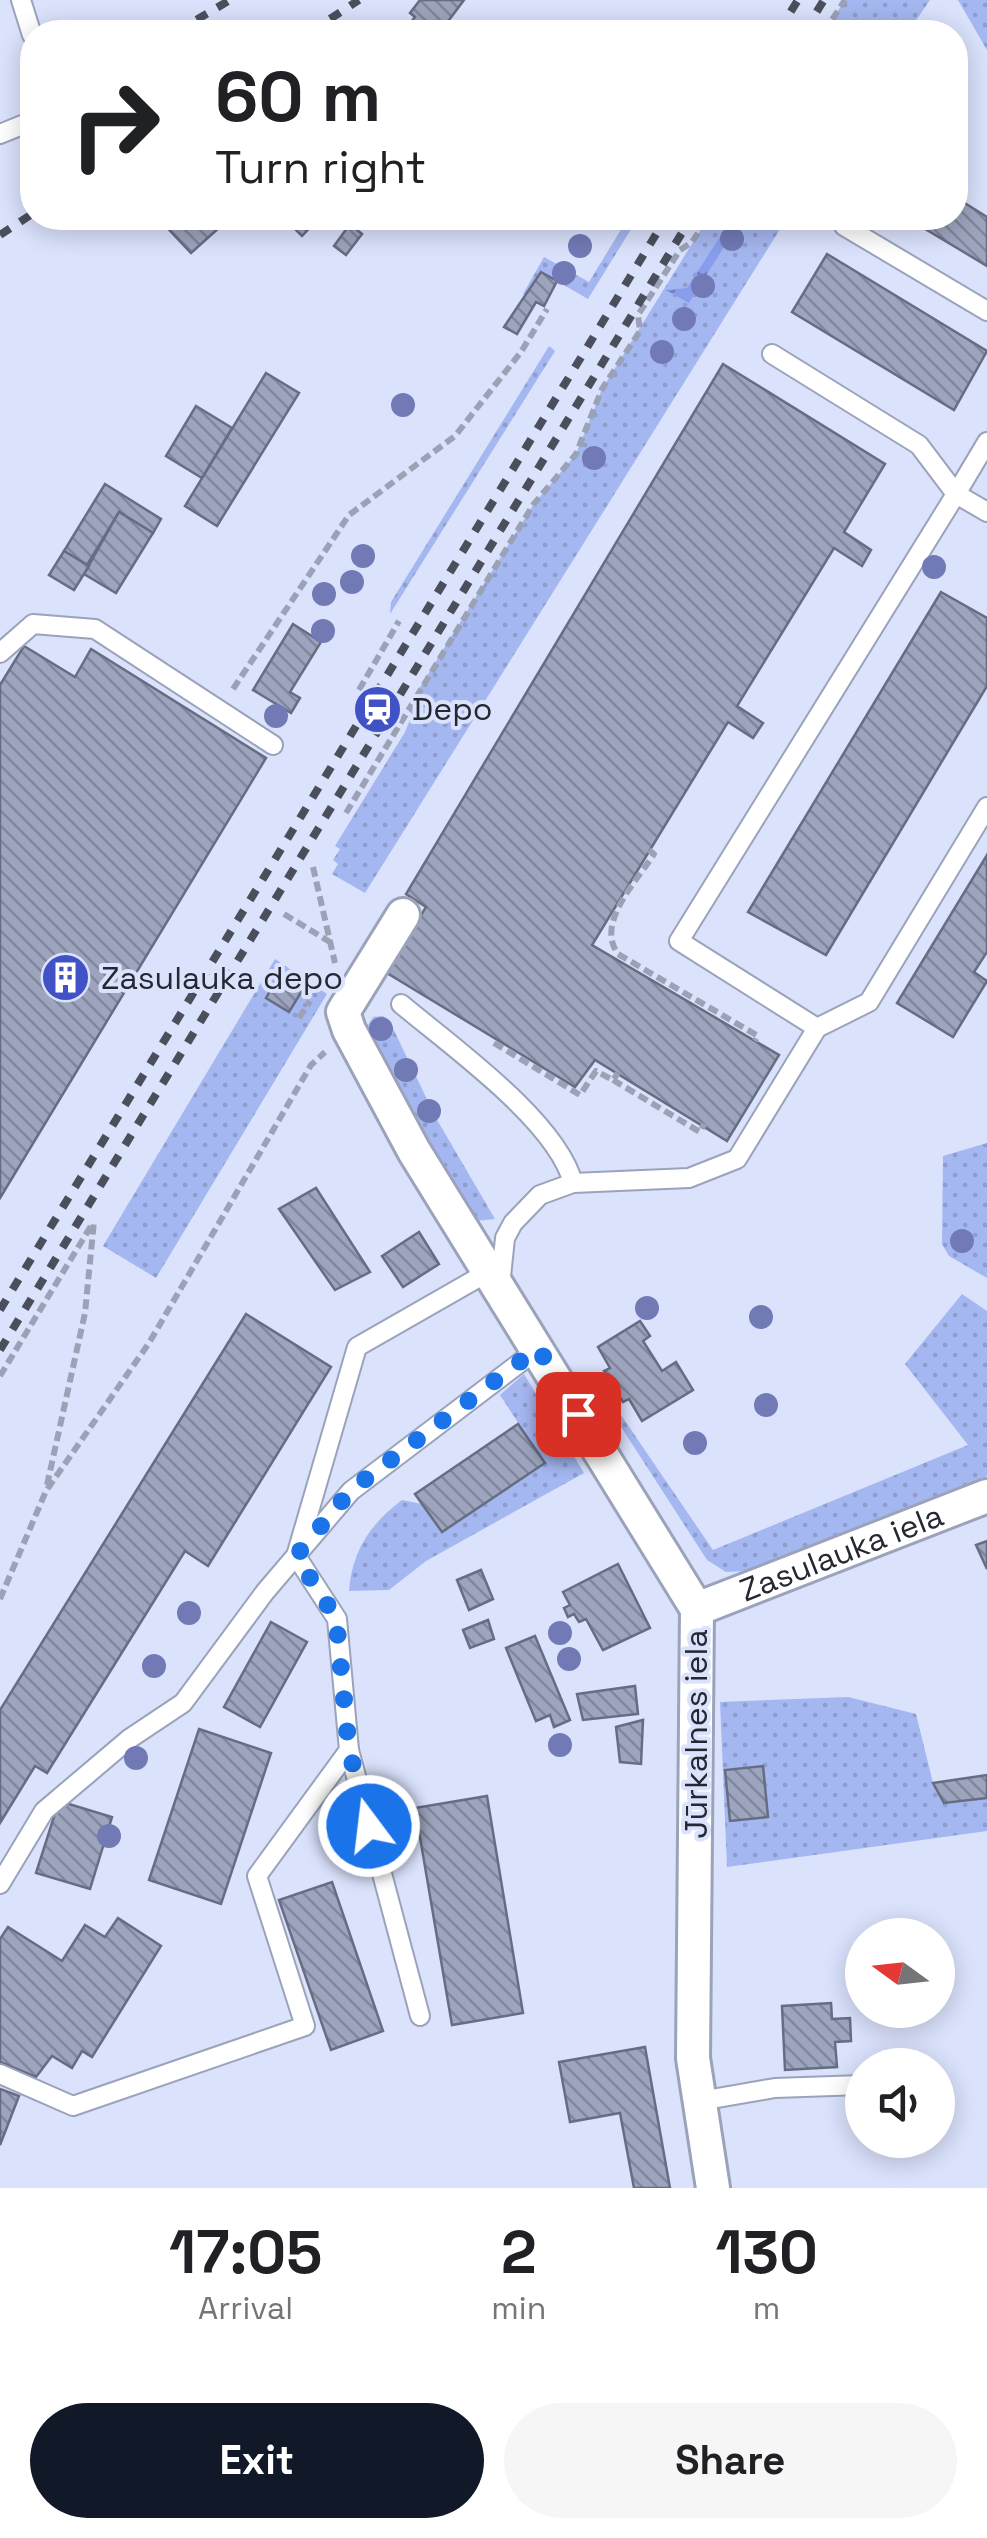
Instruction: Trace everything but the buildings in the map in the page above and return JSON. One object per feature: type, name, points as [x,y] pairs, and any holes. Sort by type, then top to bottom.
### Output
[{"type":"street","points":[[348,1030],[343,1012],[403,915]]},
{"type":"street","name":"Jūrkalnes iela","points":[[348,1030],[414,1152],[697,1609],[693,2058],[713,2188]]},
{"type":"street","name":"Zasulauka iela","points":[[697,1609],[987,1496]]},
{"type":"lane","points":[[851,230],[987,312]]},
{"type":"lane","points":[[772,354],[919,444],[956,494],[987,512]]},
{"type":"lane","points":[[816,1028],[678,941],[987,442]]},
{"type":"lane","points":[[0,653],[34,624],[95,629],[272,746]]},
{"type":"lane","points":[[420,2016],[349,1750],[336,1618],[296,1556],[357,1347],[495,1278],[513,1222],[540,1195],[573,1183],[689,1178],[737,1159],[816,1028],[869,1002],[987,808]]},
{"type":"lane","points":[[400,1004],[522,1110],[568,1160],[573,1183]]},
{"type":"lane","points":[[0,1884],[44,1811],[129,1739],[183,1703],[351,1490],[538,1348]]},
{"type":"lane","points":[[0,2074],[74,2106],[305,2026],[258,1876],[349,1750]]},
{"type":"lane","points":[[700,2101],[774,2088],[845,2086]]},
{"type":"path","points":[[346,812],[526,515],[576,454],[602,388],[640,331],[638,315],[680,250],[700,230]]},
{"type":"path","points":[[219,710],[349,515],[456,436],[520,352],[546,309]]},
{"type":"path","points":[[359,690],[399,621]]},
{"type":"path","points":[[284,914],[332,943],[313,866]]},
{"type":"path","points":[[46,1491],[149,1343],[310,1065],[348,1030]]},
{"type":"path","points":[[613,1080],[700,1132],[704,1124]]},
{"type":"path","points":[[0,1376],[94,1221],[85,1313],[46,1491],[0,1599]]},
{"type":"shaded area","points":[[845,0],[930,0],[916,20],[832,20]]},
{"type":"shaded area","points":[[958,0],[987,0],[987,50]]},
{"type":"shaded area","points":[[621,230],[631,230],[588,299],[541,272],[527,296],[523,294],[544,257],[589,282]]},
{"type":"shaded area","points":[[701,230],[779,230],[365,893],[332,874],[338,864],[333,860],[340,849],[335,846],[405,732],[412,715],[407,708],[533,505],[576,454],[602,389]]},
{"type":"shaded area","points":[[549,346],[555,351],[390,614],[391,602]]},
{"type":"shaded area","points":[[275,959],[327,994],[156,1278],[103,1246]]},
{"type":"shaded area","points":[[373,1017],[389,1020],[436,1118],[495,1219],[476,1221],[409,1109],[368,1025]]},
{"type":"shaded area","points":[[987,1143],[987,1278],[949,1256],[942,1244],[943,1156]]},
{"type":"shaded area","points":[[962,1294],[987,1311],[987,1476],[747,1571],[726,1572],[707,1560],[603,1399],[608,1396],[713,1550],[968,1445],[905,1364]]},
{"type":"shaded area","points":[[524,1374],[584,1473],[426,1561],[389,1590],[349,1591],[354,1563],[365,1540],[402,1500],[422,1504],[443,1532],[545,1464],[500,1395]]},
{"type":"shaded area","points":[[848,1697],[916,1714],[933,1783],[943,1803],[987,1798],[987,1831],[727,1867],[720,1702]]},
{"type":"water","points":[[724,230],[735,230],[689,303],[666,290],[687,288]]},
{"type":"railway","points":[[196,20],[230,0]]},
{"type":"railway","points":[[328,20],[359,0]]},
{"type":"railway","points":[[786,20],[798,0]]},
{"type":"railway","points":[[812,20],[824,0]]},
{"type":"railway","points":[[0,235],[20,222]]},
{"type":"railway","points":[[0,1310],[659,230]]},
{"type":"railway","points":[[0,1350],[684,230]]},
{"type":"place","name":"Depo","points":[[377,709]]},
{"type":"place","name":"Zasulauka depo","points":[[66,978]]},
{"type":"route","points":[[369,1826],[349,1750],[336,1618],[296,1556],[351,1490],[538,1348],[578,1414]]}]
